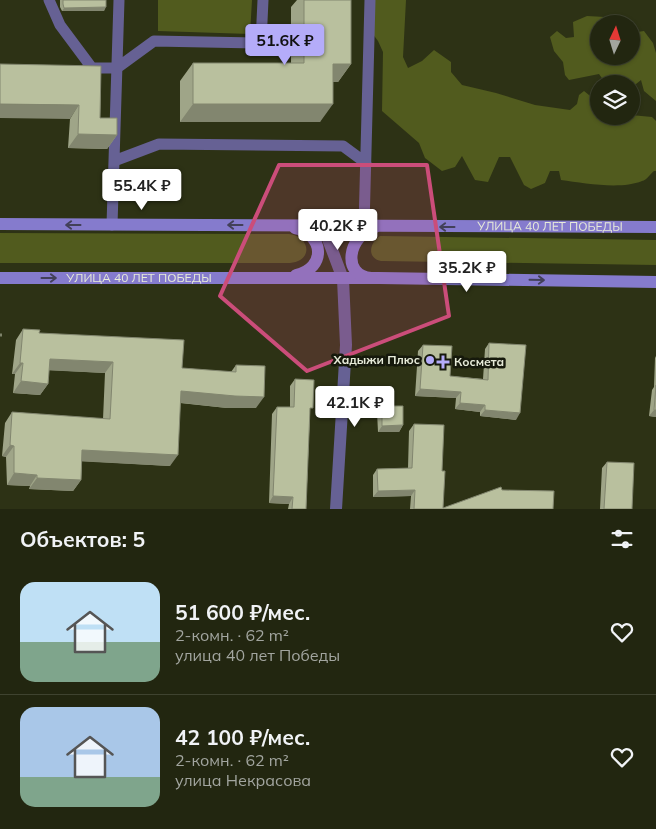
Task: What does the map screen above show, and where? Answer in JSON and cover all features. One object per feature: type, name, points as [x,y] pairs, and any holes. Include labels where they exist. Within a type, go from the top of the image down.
[{"type":"main road","name":"УЛИЦА 40 ЛЕТ ПОБЕДЫ","points":[[0,224],[656,227]]},
{"type":"main road","name":"УЛИЦА 40 ЛЕТ ПОБЕДЫ","points":[[278,278],[299,275],[315,266],[318,259],[318,248],[314,239],[308,233],[301,229],[284,225]]},
{"type":"main road","name":"УЛИЦА 40 ЛЕТ ПОБЕДЫ","points":[[379,278],[366,277],[360,274],[352,262],[351,252],[359,236],[366,230],[385,226]]},
{"type":"main road","name":"УЛИЦА 40 ЛЕТ ПОБЕДЫ","points":[[0,278],[379,278],[656,282]]},
{"type":"street","points":[[323,226],[343,279],[346,345],[336,509]]},
{"type":"lane","points":[[49,0],[60,25],[92,68]]},
{"type":"lane","points":[[112,225],[119,0]]},
{"type":"lane","points":[[73,68],[117,68],[154,41],[261,43],[263,0]]},
{"type":"lane","points":[[364,226],[370,0]]},
{"type":"lane","points":[[114,161],[159,144],[343,146],[366,163]]},
{"type":"highlighted area","points":[[279,165],[427,165],[449,316],[307,371],[220,296]]},
{"type":"green space","points":[[158,0],[252,0],[250,34],[158,31]]},
{"type":"green space","points":[[367,0],[406,0],[403,57],[408,68],[422,61],[434,50],[451,62],[451,72],[462,85],[535,105],[570,110],[577,104],[579,95],[584,91],[590,96],[590,125],[640,125],[640,116],[652,117],[656,121],[656,171],[644,180],[633,184],[613,185],[561,180],[559,171],[550,171],[545,183],[531,189],[524,185],[510,157],[499,157],[488,182],[475,180],[462,156],[455,167],[442,171],[425,158],[419,143],[382,111],[383,52],[378,41],[366,25]]},
{"type":"green space","points":[[590,16],[590,65],[640,65],[640,32],[644,31],[653,43],[656,53],[656,101],[644,91],[640,75],[599,74],[569,80],[565,75],[563,62],[554,51],[550,37],[557,31],[566,38],[574,37],[573,22]]},
{"type":"green space","points":[[0,233],[289,234],[302,240],[305,244],[306,254],[303,258],[290,263],[0,263]]},
{"type":"green space","points":[[380,236],[656,240],[656,265],[381,261],[373,257],[371,253],[374,242]]},
{"type":"building","points":[[63,0],[106,0],[106,7],[64,8]]},
{"type":"building","points":[[304,0],[351,0],[351,64],[333,64],[333,104],[193,104],[193,63],[304,63]]},
{"type":"building","points":[[0,64],[101,66],[100,118],[117,118],[117,135],[78,134],[79,105],[0,104]]},
{"type":"building","points":[[23,329],[40,330],[39,333],[184,340],[182,368],[236,372],[236,365],[265,366],[264,397],[181,391],[178,455],[82,450],[81,480],[37,478],[37,475],[14,473],[14,446],[10,445],[12,412],[110,419],[113,362],[50,359],[48,384],[21,381],[23,363],[20,363]]},
{"type":"building","points":[[489,343],[526,345],[520,413],[485,410],[485,405],[460,403],[461,392],[420,389],[423,345],[452,346],[450,376],[488,380]]},
{"type":"building","points":[[295,379],[314,380],[313,408],[310,408],[306,509],[292,509],[293,497],[273,496],[277,407],[294,407]]},
{"type":"building","points":[[656,385],[656,410],[654,410]]},
{"type":"building","points":[[382,406],[403,406],[403,425],[382,426]]},
{"type":"building","points":[[414,424],[444,425],[442,471],[445,471],[443,508],[501,487],[502,490],[554,491],[553,509],[414,509],[415,490],[378,491],[377,469],[412,468]]},
{"type":"building","points":[[607,462],[634,463],[632,509],[604,509]]},
{"type":"place","name":"Хадыжи Плюс","points":[[430,360]]},
{"type":"place","name":"Космета","points":[[443,362]]}]
